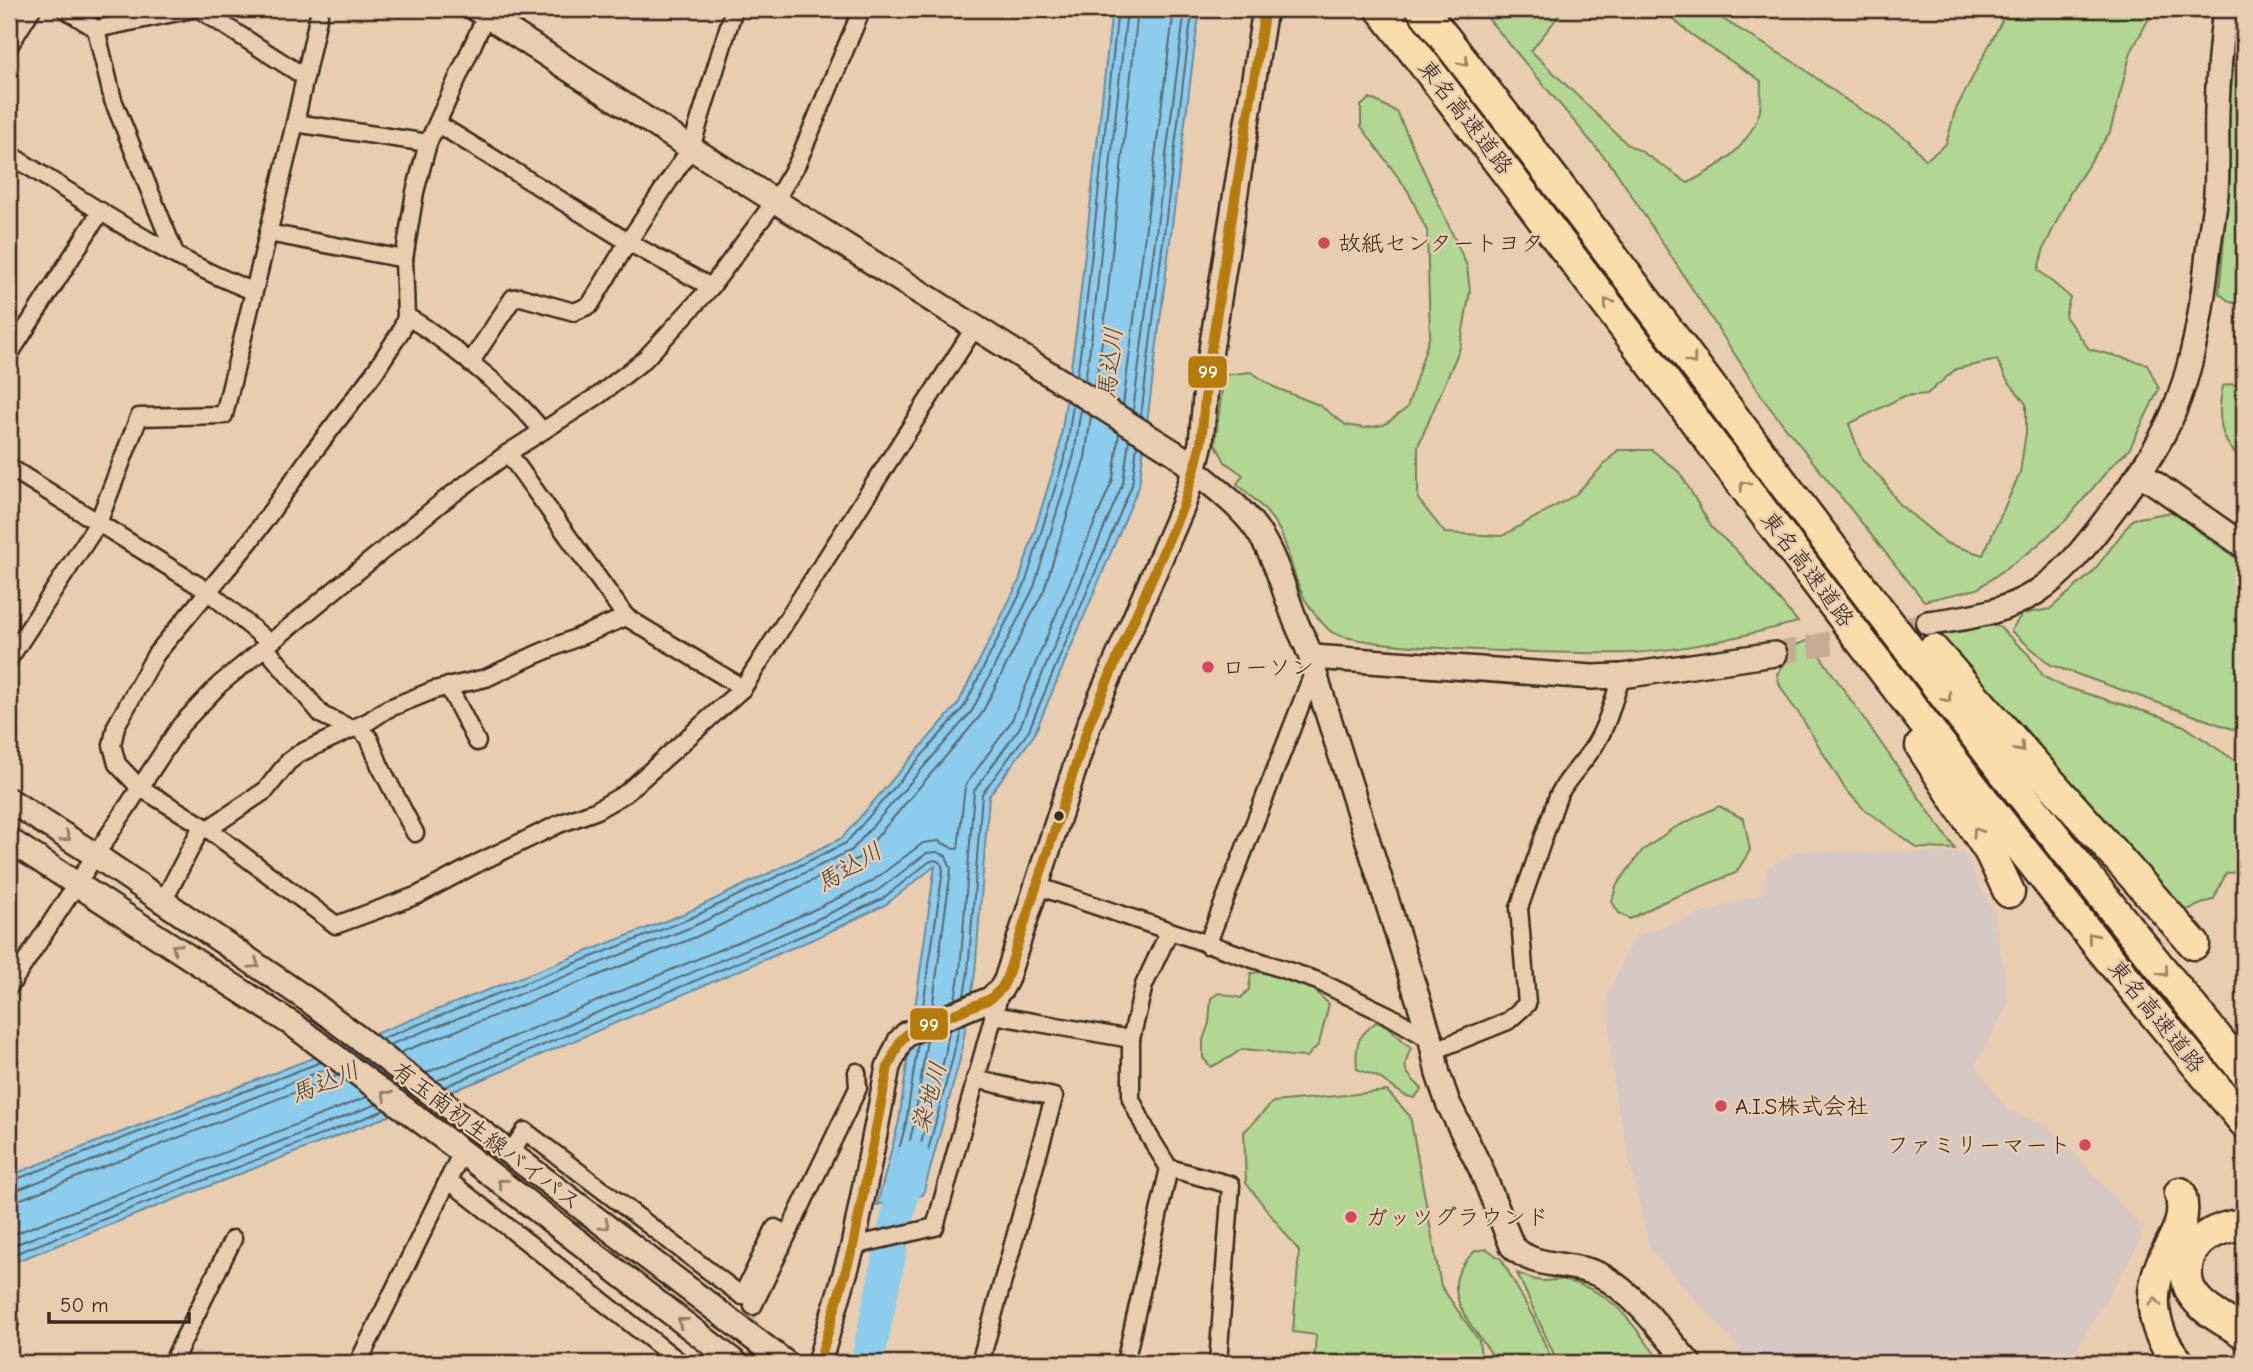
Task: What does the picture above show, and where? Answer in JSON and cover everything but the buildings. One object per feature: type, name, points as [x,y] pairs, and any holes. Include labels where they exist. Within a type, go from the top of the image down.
[{"type":"highway","name":"東名高速道路","points":[[1381,9],[1505,167],[1786,541],[2074,914],[2244,1122]]},
{"type":"highway","name":"東名高速道路","points":[[1422,9],[1531,147],[2041,819],[2244,1071]]},
{"type":"highway","points":[[1780,477],[2194,944]]},
{"type":"highway","points":[[1786,541],[1990,852],[2009,892]]},
{"type":"highway","points":[[2179,1363],[2162,1341],[2153,1304],[2162,1264],[2180,1229],[2183,1204],[2180,1193]]},
{"type":"highway","points":[[2244,1224],[2229,1226],[2207,1235],[2195,1246],[2188,1260],[2186,1274],[2190,1291],[2201,1304],[2244,1333]]},
{"type":"street","points":[[9,46],[32,9]]},
{"type":"street","points":[[65,9],[96,29],[113,100],[176,256]]},
{"type":"street","points":[[96,29],[193,9]]},
{"type":"street","points":[[199,9],[305,77]]},
{"type":"street","points":[[9,659],[99,523],[139,417],[224,415],[320,9]]},
{"type":"street","points":[[470,363],[513,298],[521,297],[574,312],[590,305],[628,242],[691,148],[734,9]]},
{"type":"street","points":[[9,987],[181,725],[220,684],[442,502],[508,453],[599,395],[644,360],[711,287],[775,201],[797,164],[862,9]]},
{"type":"street","points":[[853,1246],[935,1227],[975,1079],[990,999],[1006,980],[1089,724],[1183,506],[1186,463],[1201,443],[1209,362],[1265,9]]},
{"type":"street","points":[[1928,623],[2002,610],[2044,589],[2088,544],[2140,473],[2161,438],[2181,392],[2203,306],[2216,193],[2217,107],[2225,9]]},
{"type":"street","points":[[975,327],[743,688],[626,793],[595,811],[559,824],[418,895],[336,925],[205,828],[139,788],[117,764],[112,745],[116,726],[156,654],[271,513],[311,455],[367,383],[401,331],[406,317],[404,259],[415,192],[428,143],[484,11],[691,148],[975,327],[1186,463],[1228,499],[1258,530],[1273,556],[1314,664],[1448,1103],[1481,1169],[1512,1246],[1520,1255],[1531,1259],[1579,1268],[1600,1276],[1629,1296],[1689,1363]]},
{"type":"street","points":[[295,123],[428,143]]},
{"type":"street","points":[[438,124],[628,242],[711,287]]},
{"type":"street","points":[[9,153],[176,256],[253,292]]},
{"type":"street","points":[[9,355],[101,211]]},
{"type":"street","points":[[268,233],[404,259]]},
{"type":"street","points":[[406,317],[418,322],[470,363],[526,412],[542,431]]},
{"type":"street","points":[[508,453],[626,617],[743,688]]},
{"type":"street","points":[[9,467],[209,592],[267,644],[322,715],[354,728],[369,738],[380,766],[415,833]]},
{"type":"street","points":[[2140,473],[2244,546]]},
{"type":"street","points":[[163,902],[205,828],[266,790],[288,762],[300,753],[387,709],[448,686],[486,678],[626,617]]},
{"type":"street","points":[[1314,664],[1622,677],[1775,654]]},
{"type":"street","points":[[1207,945],[1314,664]]},
{"type":"street","points":[[1432,1045],[1508,1021],[1527,1004],[1518,919],[1521,896],[1558,796],[1566,781],[1597,742],[1622,677]]},
{"type":"street","points":[[448,686],[477,742]]},
{"type":"street","name":"有玉南初生線バイパス","points":[[9,800],[95,855],[317,1008],[786,1363]]},
{"type":"street","name":"有玉南初生線バイパス","points":[[9,840],[295,1027],[736,1363]]},
{"type":"street","points":[[1037,886],[1318,981],[1390,1016],[1432,1045]]},
{"type":"street","points":[[1169,932],[1144,985],[1131,1039],[1131,1099],[1169,1168],[1231,1185],[1218,1363]]},
{"type":"street","points":[[819,1363],[853,1246],[888,1067],[900,1041],[908,1033],[987,1009],[1131,1039]]},
{"type":"street","points":[[753,1306],[858,1088],[857,1072]]},
{"type":"street","points":[[975,1079],[1054,1097],[980,1363]]},
{"type":"street","points":[[510,1153],[525,1131],[742,1296],[775,1228],[787,1234]]},
{"type":"street","points":[[358,1363],[462,1152]]},
{"type":"street","points":[[1125,1363],[1169,1168]]},
{"type":"street","points":[[448,1180],[681,1363]]},
{"type":"street","points":[[172,1363],[233,1239]]},
{"type":"shaded area","name":"A.I.S株式会社","points":[[1796,851],[1963,853],[1994,913],[2009,1003],[1976,1064],[2007,1110],[2048,1125],[2143,1228],[2138,1245],[2082,1340],[2073,1363],[1752,1363],[1649,1248],[1614,1089],[1607,995],[1635,936],[1764,893],[1767,868]]},
{"type":"green space","points":[[1480,9],[1564,9],[1531,51],[1628,145],[1688,183],[1731,156],[1747,138],[1760,110],[1761,81],[1698,39],[1663,9],[1706,9],[1797,64],[1908,140],[1926,160],[1946,144],[1955,111],[2008,9],[2154,9],[2131,52],[2110,132],[2070,193],[2044,248],[2038,270],[2070,297],[2065,316],[2089,349],[2147,364],[2159,389],[2129,450],[2113,464],[2066,520],[2032,550],[1977,589],[1924,601],[1767,404],[1615,170]],"holes":[[[1997,360],[2006,378],[2026,404],[2026,432],[2020,473],[1983,555],[1946,543],[1899,504],[1883,480],[1862,460],[1849,424],[1904,396],[1927,394],[1956,369]]]},
{"type":"green space","points":[[2239,9],[2244,9],[2244,305],[2230,302],[2219,293],[2230,175],[2229,111]]},
{"type":"green space","points":[[1370,98],[1397,112],[1467,266],[1470,291],[1460,348],[1418,446],[1418,499],[1445,533],[1502,536],[1575,495],[1618,450],[1652,450],[1680,473],[1712,528],[1736,550],[1798,622],[1673,649],[1631,653],[1569,653],[1472,650],[1379,643],[1346,637],[1329,630],[1317,616],[1298,585],[1280,531],[1261,506],[1237,484],[1243,475],[1225,462],[1215,443],[1224,375],[1251,372],[1274,387],[1319,405],[1346,425],[1364,428],[1384,425],[1407,408],[1430,335],[1427,231],[1408,191],[1361,126],[1361,106]]},
{"type":"green space","points":[[2223,386],[2244,386],[2244,459],[2229,445],[2221,427]]},
{"type":"green space","points":[[2172,512],[2244,564],[2244,735],[2051,665],[2011,631],[2022,614],[2050,609],[2092,573],[2133,519]]},
{"type":"green space","points":[[1996,624],[2028,654],[2044,677],[2062,686],[2163,717],[2184,726],[2237,762],[2244,762],[2244,872],[2226,873],[2214,899],[2182,912],[1941,635]]},
{"type":"green space","points":[[1809,640],[1955,849],[1917,848],[1863,808],[1845,789],[1780,686],[1777,674],[1788,659],[1788,648]]},
{"type":"green space","points":[[1719,806],[1744,819],[1750,850],[1736,873],[1663,902],[1630,919],[1619,913],[1612,902],[1616,886],[1642,851],[1672,829]]},
{"type":"green space","points":[[1264,972],[1310,986],[1329,1004],[1319,1044],[1307,1057],[1242,1049],[1211,1067],[1203,1058],[1203,1040],[1209,1023],[1211,998],[1219,993],[1241,998],[1249,989],[1251,973]]},
{"type":"green space","points":[[1376,1022],[1387,1026],[1411,1048],[1406,1071],[1422,1089],[1414,1098],[1404,1095],[1378,1077],[1357,1069],[1356,1053],[1359,1042]]},
{"type":"green space","name":"ガッツグラウンド","points":[[1387,1091],[1410,1116],[1441,1286],[1479,1341],[1482,1363],[1314,1363],[1316,1335],[1293,1332],[1299,1251],[1246,1183],[1244,1132],[1273,1102]]},
{"type":"green space","points":[[1487,1249],[1502,1260],[1535,1321],[1553,1363],[1495,1363],[1464,1314],[1456,1291],[1457,1279],[1462,1266],[1475,1251]]},
{"type":"green space","points":[[1517,1273],[1540,1281],[1565,1280],[1598,1293],[1622,1312],[1662,1363],[1558,1363]]},
{"type":"water","name":"馬込川","points":[[1112,9],[1201,9],[1139,486],[1034,735],[989,796],[975,973],[960,1059],[923,1195],[877,1205],[899,1121],[935,866],[885,905],[818,937],[486,1078],[9,1264],[9,1176],[686,913],[842,838],[958,704],[1019,581],[1059,451],[1077,325]]},
{"type":"waterway","name":"染地川","points":[[867,1363],[901,1200],[913,1157]]},
{"type":"tunnel","points":[[1775,654],[1928,623]]},
{"type":"tunnel","points":[[727,1363],[753,1306]]},
{"type":"transit line","name":"99","points":[[819,1363],[853,1246],[888,1067],[900,1041],[908,1033],[990,999],[1006,980],[1089,724],[1183,506],[1201,443],[1207,375],[1265,9]]},
{"type":"place","name":"故紙センタートヨタ","points":[[1324,243]]},
{"type":"place","name":"ローソン","points":[[1208,667]]},
{"type":"place","name":"A.I.S株式会社","points":[[1721,1106]]},
{"type":"place","name":"ファミリーマート","points":[[2085,1145]]},
{"type":"place","name":"ガッツグラウンド","points":[[1351,1217]]}]
